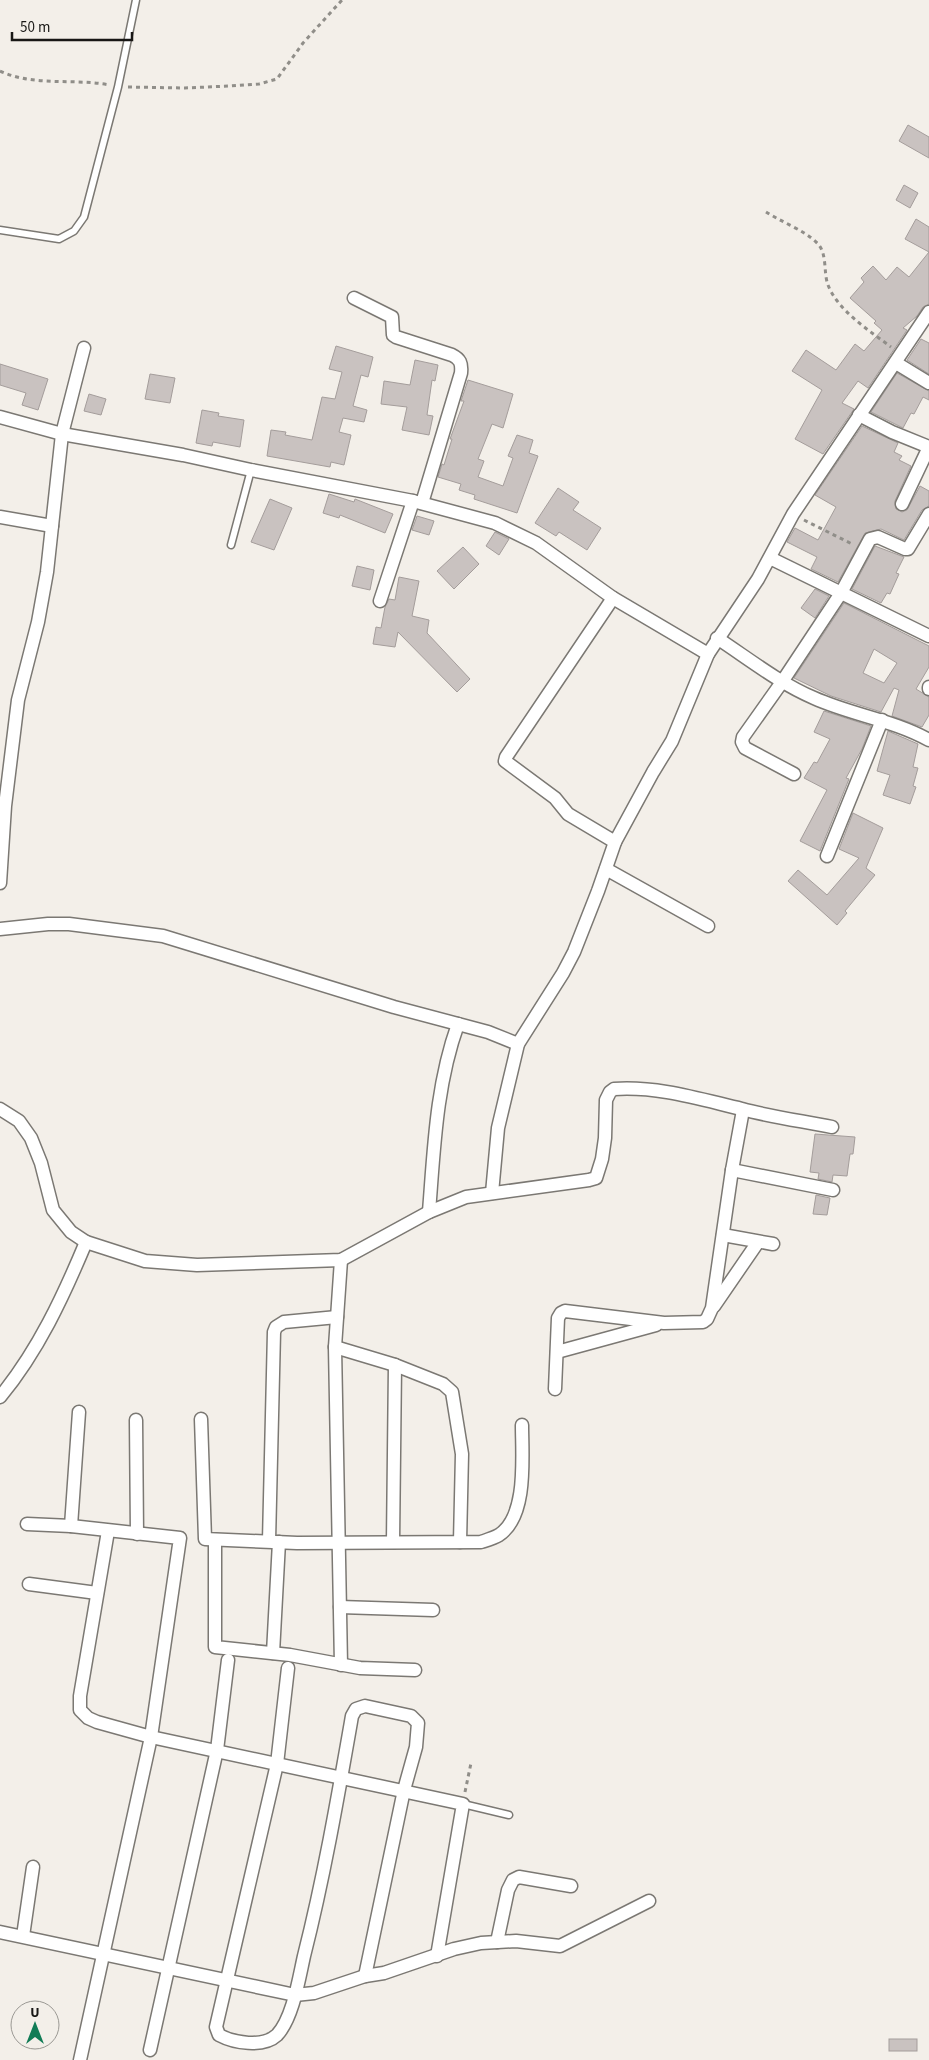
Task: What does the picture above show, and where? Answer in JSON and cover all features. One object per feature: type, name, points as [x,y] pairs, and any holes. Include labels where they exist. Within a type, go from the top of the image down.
[{"type":"street","points":[[354,298],[392,316],[393,335],[396,337],[458,358],[462,364],[461,373],[418,502],[380,601]]},
{"type":"street","points":[[492,1193],[498,1128],[518,1044],[563,973],[574,952],[615,842],[672,741],[708,654],[770,558],[792,514],[929,312]]},
{"type":"street","points":[[0,883],[5,806],[18,700],[38,622],[47,572],[62,434],[84,348]]},
{"type":"street","points":[[898,359],[929,383]]},
{"type":"street","points":[[859,414],[892,432],[929,447],[902,504]]},
{"type":"street","points":[[0,417],[62,434],[183,454],[251,470],[418,502],[478,518],[513,530],[536,543],[613,598],[708,654]]},
{"type":"street","points":[[794,774],[745,748],[742,742],[743,737],[782,682],[840,593],[870,538],[878,537],[908,549],[929,514]]},
{"type":"street","points":[[0,517],[52,526]]},
{"type":"street","points":[[770,558],[929,636]]},
{"type":"street","points":[[613,598],[506,756],[505,761],[555,798],[568,814],[615,842]]},
{"type":"street","points":[[717,638],[782,682],[816,699],[928,736]]},
{"type":"street","points":[[827,856],[882,720]]},
{"type":"street","points":[[606,869],[708,926]]},
{"type":"street","points":[[0,929],[68,924],[163,936],[317,984],[488,1032],[518,1044]]},
{"type":"street","points":[[429,1212],[439,1097],[451,1043],[458,1024]]},
{"type":"street","points":[[0,1109],[19,1121],[31,1138],[41,1163],[53,1210],[71,1232],[86,1242],[145,1261],[197,1265],[340,1260],[429,1212],[466,1197],[525,1190],[596,1178],[602,1160],[605,1138],[606,1100],[614,1089],[656,1089],[705,1099],[743,1110],[832,1127]]},
{"type":"street","points":[[712,1308],[732,1170],[743,1110]]},
{"type":"street","points":[[732,1170],[833,1190]]},
{"type":"street","points":[[723,1236],[773,1244]]},
{"type":"street","points":[[0,1397],[32,1352],[68,1284],[86,1242]]},
{"type":"street","points":[[555,1389],[558,1318],[561,1313],[564,1311],[664,1323],[706,1321],[712,1308],[758,1242]]},
{"type":"street","points":[[340,1260],[335,1347],[340,1543],[340,1666]]},
{"type":"street","points":[[274,1653],[274,1332],[276,1327],[284,1322],[337,1317]]},
{"type":"street","points":[[557,1352],[664,1323]]},
{"type":"street","points":[[335,1347],[395,1365],[443,1384],[452,1392],[462,1454],[460,1542]]},
{"type":"street","points":[[392,1542],[395,1365]]},
{"type":"street","points":[[71,1526],[79,1412]]},
{"type":"street","points":[[201,1419],[205,1538],[274,1542],[481,1542],[499,1535],[508,1526],[517,1510],[522,1474],[522,1425]]},
{"type":"street","points":[[136,1420],[137,1534]]},
{"type":"street","points":[[27,1524],[71,1526],[180,1538],[151,1737],[80,2060]]},
{"type":"street","points":[[108,1531],[80,1696],[80,1710],[88,1718],[97,1722],[151,1737],[463,1804],[436,1956]]},
{"type":"street","points":[[215,1540],[215,1647],[274,1653],[340,1666],[415,1670]]},
{"type":"street","points":[[29,1584],[97,1593]]},
{"type":"street","points":[[340,1607],[432,1610]]},
{"type":"street","points":[[150,2050],[217,1750],[228,1660]]},
{"type":"street","points":[[288,1668],[277,1764],[216,2027],[219,2035],[226,2039],[259,2042],[271,2039],[278,2034],[282,2026],[295,1995],[322,1881],[352,1716],[356,1709],[365,1706],[410,1716],[418,1724],[416,1747],[404,1790],[365,1976]]},
{"type":"street","points":[[24,1936],[32,1866]]},
{"type":"street","points":[[497,1942],[508,1890],[513,1880],[519,1877],[571,1886]]},
{"type":"street","points":[[0,1932],[295,1995],[314,1993],[365,1976],[384,1973],[480,1942],[516,1942],[560,1946],[649,1901]]},
{"type":"lane","points":[[0,230],[59,239],[74,231],[84,217],[118,87],[136,0]]},
{"type":"lane","points":[[231,545],[251,470]]},
{"type":"lane","points":[[463,1804],[509,1815]]},
{"type":"path","points":[[0,71],[34,82],[98,83],[118,87],[185,88],[259,84],[277,79],[303,43],[342,0]]},
{"type":"path","points":[[766,212],[817,242],[823,253],[829,287],[848,314],[898,359]]},
{"type":"path","points":[[792,514],[863,550]]},
{"type":"path","points":[[463,1804],[471,1763]]},
{"type":"building","points":[[908,125],[929,137],[929,158],[899,141]]},
{"type":"building","points":[[904,185],[918,193],[910,208],[896,200]]},
{"type":"building","points":[[916,219],[929,227],[929,252],[905,239]]},
{"type":"building","points":[[929,252],[929,304],[923,307],[917,316],[903,328],[907,330],[868,388],[858,381],[842,403],[854,409],[823,454],[795,439],[822,390],[792,371],[806,350],[836,370],[855,344],[864,351],[882,330],[874,323],[876,321],[850,298],[864,282],[861,278],[873,266],[886,280],[897,267],[909,277]]},
{"type":"building","points":[[921,339],[929,343],[929,374],[907,360]]},
{"type":"building","points":[[336,346],[373,357],[368,377],[361,375],[353,406],[367,410],[364,422],[343,418],[339,432],[351,435],[344,465],[331,462],[330,467],[267,456],[271,430],[286,432],[285,435],[312,440],[322,397],[335,399],[342,372],[329,369]]},
{"type":"building","points":[[415,360],[438,365],[435,381],[432,380],[427,415],[433,416],[429,435],[402,430],[407,407],[381,404],[384,381],[410,385]]},
{"type":"building","points":[[0,364],[48,379],[38,410],[22,405],[26,393],[0,385]]},
{"type":"building","points":[[897,373],[929,391],[929,400],[923,397],[914,414],[911,413],[903,428],[871,412]]},
{"type":"building","points":[[150,374],[175,378],[170,403],[145,399]]},
{"type":"building","points":[[468,380],[513,394],[503,428],[492,424],[478,459],[484,461],[478,477],[503,486],[513,458],[508,456],[517,435],[533,440],[529,453],[538,456],[517,513],[474,499],[475,495],[459,490],[461,484],[438,477],[442,464],[444,465],[452,439],[450,439],[464,401],[461,401]]},
{"type":"building","points":[[89,394],[106,399],[101,415],[84,411]]},
{"type":"building","points":[[202,410],[219,413],[218,416],[244,420],[240,447],[213,442],[212,446],[196,443]]},
{"type":"building","points":[[862,426],[898,443],[894,452],[902,456],[899,460],[911,466],[895,501],[896,509],[902,512],[907,510],[920,486],[929,491],[929,506],[922,510],[904,540],[881,529],[865,533],[838,582],[811,569],[817,557],[787,542],[795,528],[818,540],[836,507],[815,495]]},
{"type":"building","points":[[558,488],[579,502],[573,510],[601,528],[587,550],[559,532],[556,536],[535,523]]},
{"type":"building","points":[[329,494],[354,502],[355,499],[393,514],[385,533],[340,515],[339,518],[323,513]]},
{"type":"building","points":[[270,499],[292,508],[274,550],[251,542]]},
{"type":"building","points":[[417,516],[434,521],[429,535],[412,530]]},
{"type":"building","points":[[495,532],[509,539],[499,555],[486,546]]},
{"type":"building","points":[[875,546],[904,557],[896,573],[899,574],[890,594],[887,593],[881,603],[852,589]]},
{"type":"building","points":[[463,547],[479,564],[454,589],[437,571]]},
{"type":"building","points":[[357,566],[374,570],[370,590],[352,586]]},
{"type":"building","points":[[399,577],[419,581],[412,616],[429,620],[427,633],[470,679],[457,692],[398,632],[395,647],[373,644],[376,627],[381,628],[385,607],[389,599],[395,600]]},
{"type":"building","points":[[815,589],[829,596],[815,618],[801,608]]},
{"type":"building","points":[[844,603],[929,646],[929,667],[916,689],[929,697],[929,715],[922,727],[892,716],[899,690],[894,688],[881,712],[831,696],[794,678]],"holes":[[[874,649],[897,663],[884,683],[863,673]]]},
{"type":"building","points":[[824,711],[871,726],[862,749],[846,778],[849,779],[820,851],[800,841],[827,790],[804,778],[814,762],[817,763],[830,739],[814,732]]},
{"type":"building","points":[[888,731],[918,744],[913,767],[918,768],[913,786],[916,787],[910,804],[883,795],[890,775],[877,771]]},
{"type":"building","points":[[853,813],[883,828],[866,868],[875,875],[845,911],[847,913],[837,925],[788,881],[798,870],[827,895],[859,858],[839,849]]},
{"type":"building","points":[[815,1134],[855,1137],[847,1176],[833,1175],[832,1182],[818,1179],[819,1173],[810,1172]]},
{"type":"building","points":[[816,1195],[830,1198],[827,1215],[813,1214]]},
{"type":"building","points":[[889,2039],[917,2039],[917,2051],[889,2051]]}]
